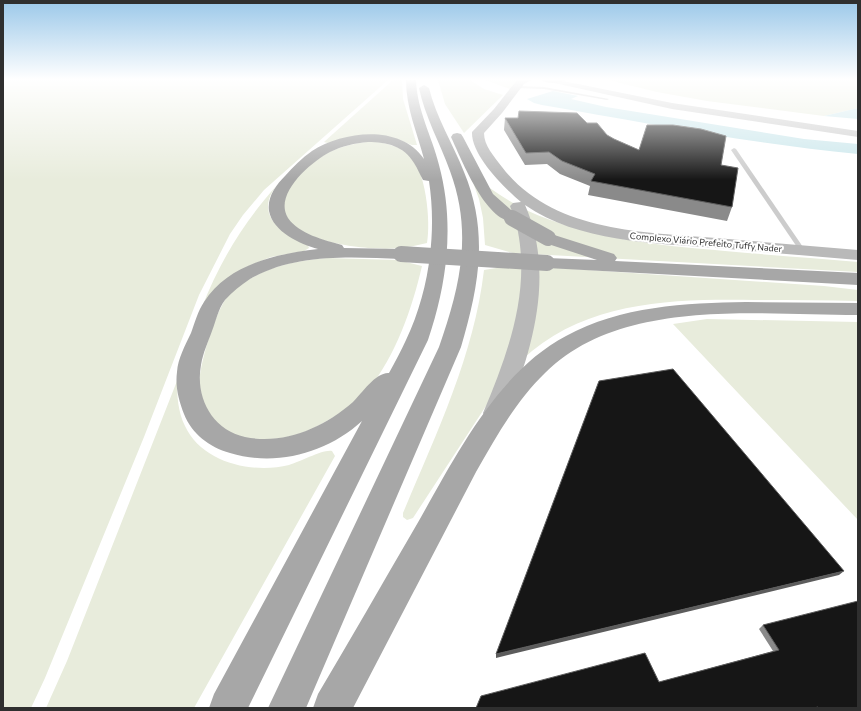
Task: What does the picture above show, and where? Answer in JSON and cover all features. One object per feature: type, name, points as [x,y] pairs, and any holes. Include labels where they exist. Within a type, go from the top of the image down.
[{"type":"main road","points":[[228,708],[417,340],[427,316],[433,293],[439,256],[439,212],[433,165],[416,113]]},
{"type":"main road","points":[[287,708],[450,347],[461,312],[468,282],[471,255],[469,214],[460,180],[432,113]]},
{"type":"main road","name":"Complexo Viário Prefeito Tuffy Nader","points":[[497,113],[479,132],[478,140],[483,150],[504,180],[525,198],[550,214],[602,230],[675,240],[858,255]]},
{"type":"main road","points":[[450,124],[487,196],[512,218],[548,238],[572,247],[612,259],[678,270]]},
{"type":"main road","points":[[357,252],[325,246],[300,236],[284,224],[276,211],[277,196],[285,182],[318,153],[339,144],[363,140],[379,139],[400,143],[412,151],[421,161],[437,195]]},
{"type":"main road","points":[[489,427],[506,387],[518,352],[529,293],[530,269],[525,227],[517,204],[504,180]]},
{"type":"main road","points":[[417,340],[378,392],[367,404],[340,425],[309,441],[274,449],[250,449],[225,442],[213,435],[204,427],[194,410],[189,393],[188,376],[193,352],[210,310],[218,296],[240,278],[268,264],[291,258],[357,252],[753,274],[858,278]]},
{"type":"main road","points":[[753,274],[858,284]]},
{"type":"main road","points":[[332,708],[466,464],[489,427],[522,383],[551,355],[568,343],[605,326],[629,318],[680,310],[792,308],[858,309]]},
{"type":"street","points":[[723,113],[856,134]]},
{"type":"street","points":[[743,113],[804,123],[856,134]]},
{"type":"lane","points":[[734,150],[802,250]]},
{"type":"green space","points":[[3,113],[351,113],[264,190],[243,215],[230,234],[199,295],[144,437],[45,678],[31,708],[3,708]]},
{"type":"green space","points":[[356,113],[407,113],[417,145],[412,145],[394,138],[331,144],[324,142]]},
{"type":"green space","points":[[451,113],[484,113],[464,133]]},
{"type":"green space","points":[[802,113],[836,113],[824,116]]},
{"type":"green space","points":[[374,141],[400,148],[408,153],[414,160],[419,170],[426,196],[428,222],[427,243],[403,248],[387,249],[353,246],[318,238],[303,232],[291,223],[284,212],[283,196],[302,172],[321,156],[332,151],[344,146]]},
{"type":"green space","points":[[470,174],[504,198],[526,210],[574,228],[624,239],[674,246],[858,262],[858,272],[513,253],[485,245],[483,218],[479,199]]},
{"type":"green space","points":[[277,185],[270,196],[268,205],[269,214],[280,229],[308,245],[309,248],[304,251],[271,257],[246,267],[202,307],[225,258],[234,243],[254,213]]},
{"type":"green space","points":[[327,258],[398,260],[422,266],[408,315],[387,362],[359,401],[352,407],[309,430],[293,436],[278,439],[253,439],[237,436],[222,429],[209,418],[201,399],[199,387],[202,364],[215,320],[221,307],[234,289],[256,275],[290,263]]},
{"type":"green space","points":[[515,265],[824,286],[858,290],[858,301],[697,300],[667,302],[610,312],[583,321],[557,334],[532,351],[511,372],[499,386],[413,518],[407,520],[403,517],[403,513],[463,364],[479,302],[484,270]]},
{"type":"green space","points":[[707,319],[858,322],[858,520],[673,324]]},
{"type":"green space","points":[[177,381],[178,404],[185,426],[193,439],[203,449],[216,457],[230,463],[260,468],[289,465],[328,451],[332,451],[335,456],[194,708],[46,708],[67,661]]},
{"type":"water","points":[[590,113],[644,113],[804,139],[858,144],[858,154],[779,145]]},
{"type":"water","points":[[836,113],[858,113],[858,119],[824,116]]},
{"type":"building","points":[[519,113],[577,113],[587,123],[597,123],[607,135],[639,150],[647,125],[673,125],[701,129],[726,136],[721,165],[738,168],[732,207],[591,181],[595,174],[562,161],[549,152],[526,153],[505,118],[518,118]]},
{"type":"building","points":[[673,369],[844,571],[496,654],[599,381]]},
{"type":"building","points":[[858,601],[858,708],[476,708],[481,696],[645,653],[659,682],[779,650],[763,625]]}]
